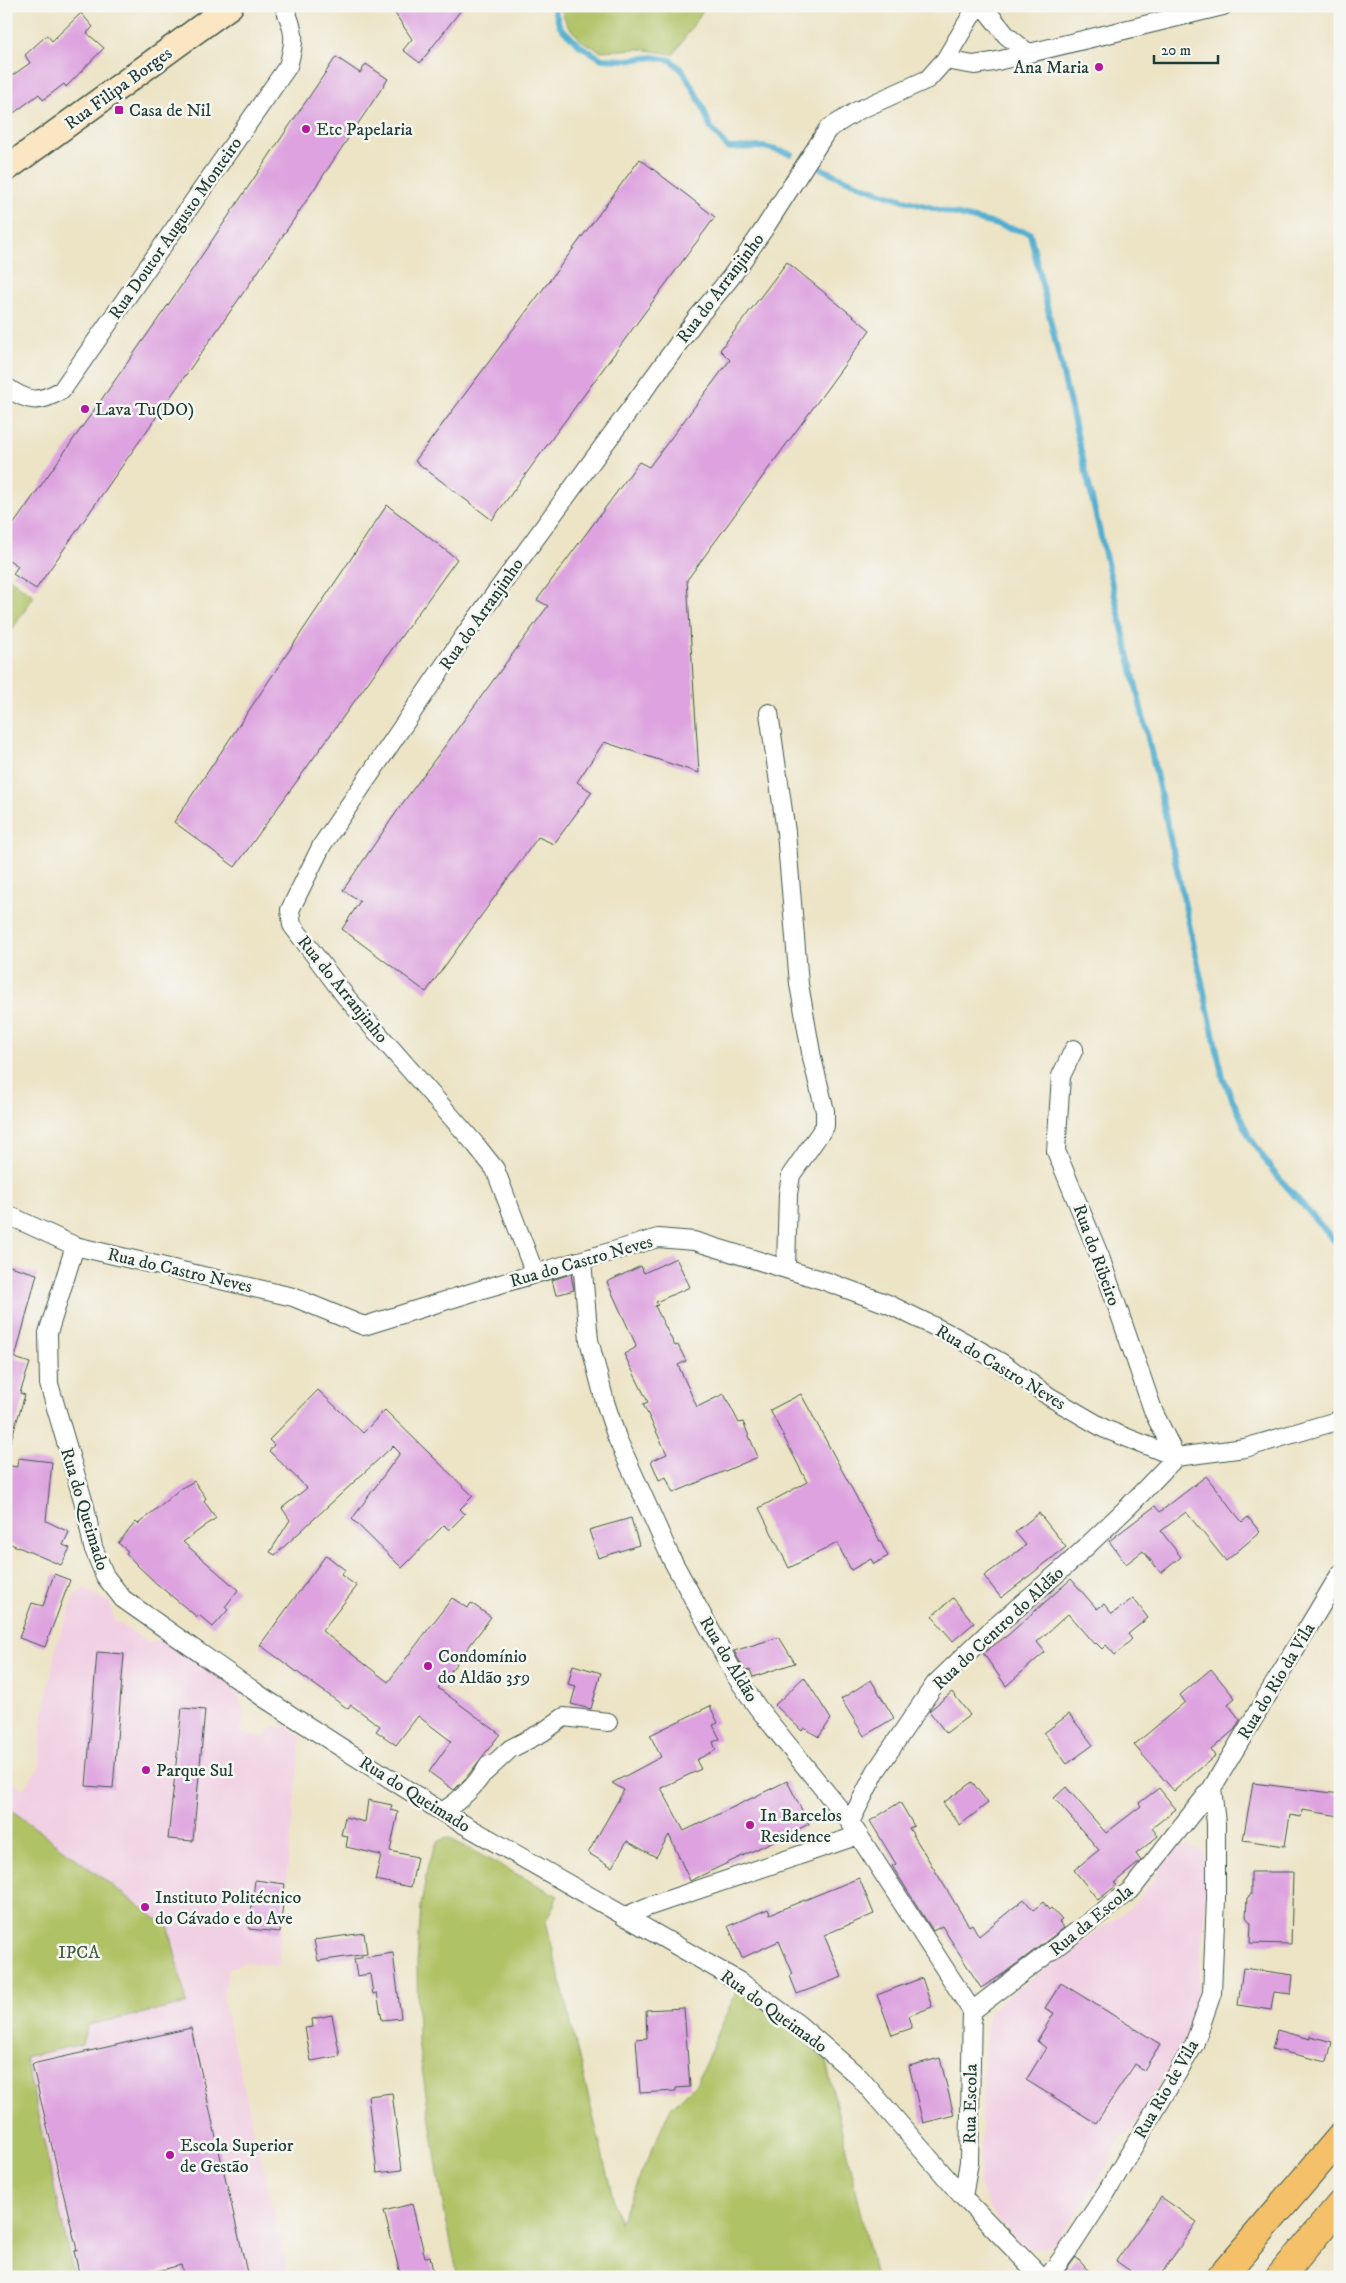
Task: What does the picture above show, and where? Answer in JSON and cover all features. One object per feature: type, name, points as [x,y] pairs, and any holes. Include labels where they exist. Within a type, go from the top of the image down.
[{"type":"main road","name":"Rua Filipa Borges","points":[[6,169],[230,6]]},
{"type":"main road","points":[[1221,2277],[1340,2138]]},
{"type":"main road","points":[[1280,2277],[1340,2206]]},
{"type":"street","name":"Rua Doutor Augusto Monteiro","points":[[6,386],[23,398],[46,400],[62,390],[288,66],[293,51],[294,31],[284,6]]},
{"type":"street","name":"Rua do Arranjinho","points":[[534,1274],[495,1169],[346,997],[292,925],[290,910],[322,845],[464,636],[685,334],[731,277],[793,185],[828,128],[857,111],[928,79],[945,60],[977,6]]},
{"type":"street","points":[[982,6],[1006,34],[1028,53]]},
{"type":"street","points":[[945,60],[974,65],[1223,6]]},
{"type":"street","points":[[769,713],[786,832],[799,984],[812,1058],[825,1111],[825,1126],[791,1175],[788,1194],[786,1268]]},
{"type":"street","name":"Rua do Ribeiro","points":[[1074,1049],[1060,1076],[1056,1152],[1100,1257],[1154,1412],[1176,1457]]},
{"type":"street","points":[[6,1214],[75,1246]]},
{"type":"street","name":"Rua do Castro Neves","points":[[75,1246],[293,1297],[364,1326],[658,1238],[694,1241],[786,1268],[888,1304],[952,1335],[1002,1363],[1050,1397],[1105,1429],[1176,1457]]},
{"type":"street","name":"Rua do Queimado","points":[[75,1246],[48,1334],[49,1384],[84,1507],[93,1547],[105,1576],[123,1599],[264,1698],[442,1812],[742,1983],[798,2024],[859,2077],[963,2197],[1041,2277]]},
{"type":"street","name":"Rua do Aldão","points":[[582,1261],[589,1340],[605,1402],[617,1438],[671,1558],[735,1675],[758,1708],[855,1828],[972,2012]]},
{"type":"street","points":[[1176,1457],[1245,1448],[1340,1420]]},
{"type":"street","name":"Rua do Centro do Aldão","points":[[855,1828],[876,1771],[935,1684],[989,1632],[1066,1565],[1129,1506],[1176,1457]]},
{"type":"street","name":"Rua do Rio da Vila","points":[[1212,1788],[1340,1574]]},
{"type":"street","points":[[442,1812],[460,1801],[483,1774],[510,1749],[543,1732],[564,1717],[608,1722]]},
{"type":"street","points":[[483,1774],[497,1749]]},
{"type":"street","name":"Rua da Escola","points":[[972,2012],[1131,1890],[1212,1788]]},
{"type":"street","name":"Rua Rio de Vila","points":[[1048,2277],[1072,2245],[1106,2193],[1194,2045],[1212,1993],[1216,1899],[1216,1842],[1212,1788]]},
{"type":"street","points":[[624,1917],[855,1828]]},
{"type":"street","name":"Rua Escola","points":[[963,2197],[969,2162],[972,2012]]},
{"type":"shaded area","name":"Instituto Politécnico do Cávado e do Ave","points":[[84,1588],[110,1603],[114,1620],[149,1643],[163,1639],[233,1682],[230,1688],[238,1694],[243,1707],[242,1734],[266,1738],[267,1732],[271,1728],[284,1725],[301,1736],[278,1966],[244,1962],[228,1970],[223,2000],[289,2277],[6,2277],[6,1776],[23,1789],[40,1766],[41,1728],[56,1646],[75,1595]]},
{"type":"shaded area","points":[[1183,1846],[1204,1851],[1205,1910],[1196,2014],[1180,2052],[1128,2134],[1121,2138],[1112,2153],[1112,2158],[1074,2217],[1056,2240],[1046,2247],[1036,2249],[1026,2247],[1018,2243],[988,2206],[979,2182],[985,2040],[989,2011],[1131,1907],[1153,1881],[1167,1855],[1175,1848]]},
{"type":"green space","points":[[560,6],[706,6],[674,54],[639,49],[600,51],[582,41],[567,25]]},
{"type":"green space","points":[[6,576],[34,596],[6,639]]},
{"type":"green space","name":"IPCA","points":[[6,1806],[169,1928],[187,2004],[88,2025],[82,2044],[25,2057],[74,2277],[6,2277]]},
{"type":"green space","points":[[447,1837],[558,1896],[546,1921],[619,2223],[670,2109],[697,2082],[737,1990],[781,2020],[826,2061],[875,2277],[458,2277],[443,2205],[418,2043],[417,1964],[421,1906],[428,1864],[437,1842]]},
{"type":"building","points":[[390,6],[464,6],[420,63],[403,50],[412,39]]},
{"type":"building","points":[[81,13],[93,27],[87,33],[104,48],[66,87],[64,84],[43,100],[39,94],[6,119],[6,80],[30,63],[25,55],[47,35],[52,41]]},
{"type":"building","points":[[336,57],[360,73],[366,64],[388,79],[276,246],[36,589],[13,574],[18,566],[6,558],[6,535],[175,295]]},
{"type":"building","points":[[640,159],[715,217],[492,520],[415,461]]},
{"type":"building","points":[[787,262],[870,330],[687,580],[699,773],[604,742],[577,782],[592,792],[554,844],[538,837],[426,992],[342,929],[360,901],[343,890],[402,804],[548,606],[537,600],[639,462],[649,467],[730,360],[720,350]]},
{"type":"building","points":[[387,505],[457,559],[235,867],[174,822]]},
{"type":"building","points":[[676,1258],[690,1287],[656,1302],[658,1305],[655,1306],[675,1346],[678,1345],[686,1361],[678,1365],[697,1407],[724,1394],[739,1423],[743,1422],[758,1457],[673,1493],[666,1477],[659,1480],[651,1461],[667,1454],[643,1404],[648,1402],[624,1354],[635,1348],[636,1345],[607,1282],[641,1266],[644,1273]]},
{"type":"building","points":[[6,1265],[37,1274],[15,1358],[30,1363],[20,1393],[25,1395],[10,1443],[6,1443]]},
{"type":"building","points":[[571,1274],[574,1290],[556,1295],[552,1280]]},
{"type":"building","points":[[318,1390],[363,1433],[385,1410],[473,1496],[460,1509],[465,1514],[449,1530],[444,1525],[402,1568],[352,1519],[400,1453],[393,1446],[275,1555],[270,1552],[290,1520],[282,1508],[307,1488],[269,1451],[274,1445],[269,1440]]},
{"type":"building","points":[[801,1394],[888,1556],[874,1564],[871,1559],[851,1570],[837,1543],[789,1568],[759,1508],[807,1482],[770,1410]]},
{"type":"building","points":[[18,1458],[52,1462],[46,1521],[69,1532],[63,1545],[70,1548],[61,1565],[6,1542],[6,1465],[17,1467]]},
{"type":"building","points":[[1206,1476],[1242,1522],[1248,1517],[1260,1532],[1226,1561],[1186,1512],[1161,1531],[1181,1557],[1161,1573],[1143,1551],[1126,1564],[1109,1541],[1155,1506],[1160,1512]]},
{"type":"building","points":[[194,1481],[206,1498],[204,1501],[216,1518],[183,1542],[238,1590],[225,1607],[228,1610],[213,1627],[199,1615],[197,1617],[157,1584],[126,1553],[128,1551],[118,1543],[136,1522],[138,1524],[180,1489]]},
{"type":"building","points":[[1039,1513],[1066,1547],[1001,1598],[984,1576],[1026,1545],[1015,1532]]},
{"type":"building","points":[[631,1518],[639,1545],[598,1558],[589,1530]]},
{"type":"building","points":[[326,1555],[345,1570],[341,1575],[357,1586],[322,1631],[388,1682],[452,1598],[468,1608],[471,1603],[491,1617],[438,1688],[500,1734],[466,1778],[454,1790],[429,1772],[451,1741],[418,1716],[396,1745],[376,1731],[380,1726],[351,1705],[348,1709],[260,1645]]},
{"type":"building","points":[[54,1574],[70,1580],[45,1647],[19,1638],[32,1603],[43,1606]]},
{"type":"building","points":[[1071,1579],[1097,1609],[1104,1604],[1112,1614],[1133,1598],[1148,1618],[1128,1634],[1132,1639],[1115,1655],[1106,1645],[1102,1649],[1096,1643],[1094,1644],[1068,1614],[1037,1642],[1045,1652],[1006,1686],[983,1653],[1008,1635]]},
{"type":"building","points":[[953,1598],[974,1623],[953,1641],[932,1616]]},
{"type":"building","points":[[779,1637],[795,1663],[753,1677],[750,1670],[745,1671],[734,1651]]},
{"type":"building","points":[[97,1652],[124,1654],[113,1788],[86,1786]]},
{"type":"building","points":[[573,1665],[601,1673],[591,1709],[571,1704],[576,1686],[568,1684]]},
{"type":"building","points":[[1211,1669],[1235,1698],[1228,1704],[1240,1720],[1235,1729],[1211,1750],[1215,1756],[1174,1791],[1134,1745],[1185,1702],[1180,1695]]},
{"type":"building","points":[[804,1677],[831,1719],[819,1737],[804,1728],[802,1731],[775,1705]]},
{"type":"building","points":[[871,1680],[894,1718],[864,1736],[841,1699]]},
{"type":"building","points":[[952,1692],[970,1715],[946,1733],[929,1711]]},
{"type":"building","points":[[710,1706],[718,1723],[713,1725],[720,1739],[713,1742],[716,1750],[696,1760],[701,1769],[661,1788],[684,1831],[787,1781],[809,1824],[690,1881],[669,1835],[656,1857],[627,1841],[612,1867],[588,1853],[624,1790],[612,1783],[661,1757],[650,1735]]},
{"type":"building","points":[[182,1708],[205,1710],[193,1841],[168,1839]]},
{"type":"building","points":[[1069,1714],[1093,1745],[1067,1764],[1044,1733]]},
{"type":"building","points":[[972,1782],[988,1803],[960,1825],[943,1803]]},
{"type":"building","points":[[1253,1783],[1340,1794],[1340,1816],[1302,1810],[1301,1817],[1290,1815],[1285,1846],[1243,1840]]},
{"type":"building","points":[[1066,1787],[1106,1833],[1141,1806],[1139,1803],[1159,1788],[1176,1809],[1152,1828],[1158,1836],[1136,1854],[1141,1861],[1114,1883],[1117,1885],[1098,1900],[1074,1870],[1099,1850],[1054,1798]]},
{"type":"building","points":[[368,1800],[392,1805],[390,1810],[398,1812],[390,1851],[417,1857],[411,1887],[375,1880],[381,1855],[346,1847],[348,1836],[341,1835],[345,1817],[365,1822]]},
{"type":"building","points":[[900,1802],[914,1826],[909,1828],[969,1926],[972,1924],[979,1936],[1024,1899],[1033,1910],[1043,1902],[1049,1910],[1051,1908],[1062,1920],[1059,1922],[1064,1928],[1003,1974],[981,1988],[942,1926],[933,1931],[892,1866],[896,1864],[870,1821]]},
{"type":"building","points":[[1251,1872],[1293,1872],[1291,1944],[1250,1943],[1251,1923],[1246,1917],[1247,1898],[1251,1895]]},
{"type":"building","points":[[859,1878],[874,1914],[824,1935],[842,1977],[797,1994],[790,1976],[793,1974],[779,1941],[742,1958],[728,1926],[768,1909],[770,1914]]},
{"type":"building","points":[[255,1880],[285,1884],[280,1932],[249,1929]]},
{"type":"building","points":[[364,1933],[367,1954],[318,1961],[314,1940]]},
{"type":"building","points":[[393,1953],[401,2018],[382,2020],[377,1993],[373,1994],[370,1974],[357,1976],[354,1959]]},
{"type":"building","points":[[1243,1968],[1293,1975],[1291,1994],[1274,1992],[1271,2010],[1238,2005]]},
{"type":"building","points":[[922,1978],[932,2007],[908,2016],[912,2028],[892,2035],[877,1995]]},
{"type":"building","points":[[1061,1983],[1160,2044],[1144,2070],[1135,2064],[1096,2123],[1026,2080],[1046,2048],[1037,2041],[1054,2013],[1045,2008]]},
{"type":"building","points":[[684,2008],[690,2087],[676,2088],[676,2091],[640,2093],[636,2039],[647,2038],[646,2010]]},
{"type":"building","points":[[332,2015],[340,2056],[311,2061],[305,2028],[313,2027],[312,2019]]},
{"type":"building","name":"Escola Superior de Gestão","points":[[191,2028],[248,2277],[184,2277],[181,2265],[135,2277],[80,2277],[74,2251],[77,2250],[32,2064]]},
{"type":"building","points":[[1277,2030],[1310,2039],[1310,2036],[1332,2042],[1327,2062],[1272,2049]]},
{"type":"building","points":[[940,2058],[954,2115],[923,2123],[909,2066]]},
{"type":"building","points":[[392,2093],[402,2170],[377,2173],[368,2096]]},
{"type":"building","points":[[1161,2197],[1197,2222],[1159,2277],[1139,2277],[1116,2261]]},
{"type":"building","points":[[412,2204],[425,2257],[430,2256],[434,2277],[401,2277],[384,2211]]},
{"type":"building","points":[[1076,2257],[1094,2277],[1061,2277]]},
{"type":"waterway","points":[[553,6],[560,27],[579,45],[602,59],[627,60],[654,57],[671,60],[683,71],[702,105],[710,127],[728,148],[764,147],[791,154]]},
{"type":"waterway","points":[[822,169],[872,190],[1030,233],[1151,751],[1223,1078],[1249,1136],[1272,1170],[1340,1247]]},
{"type":"place","name":"Ana Maria","points":[[1099,67]]},
{"type":"place","name":"Casa de Nil","points":[[119,110]]},
{"type":"place","name":"Etc Papelaria","points":[[306,129]]},
{"type":"place","name":"Lava Tu(DO)","points":[[85,409]]},
{"type":"place","name":"Condomínio do Aldão 359","points":[[428,1666]]},
{"type":"place","name":"Parque Sul","points":[[146,1770]]},
{"type":"place","name":"In Barcelos Residence","points":[[750,1825]]},
{"type":"place","name":"Instituto Politécnico do Cávado e do Ave","points":[[145,1907]]},
{"type":"place","name":"Escola Superior de Gestão","points":[[170,2155]]}]
